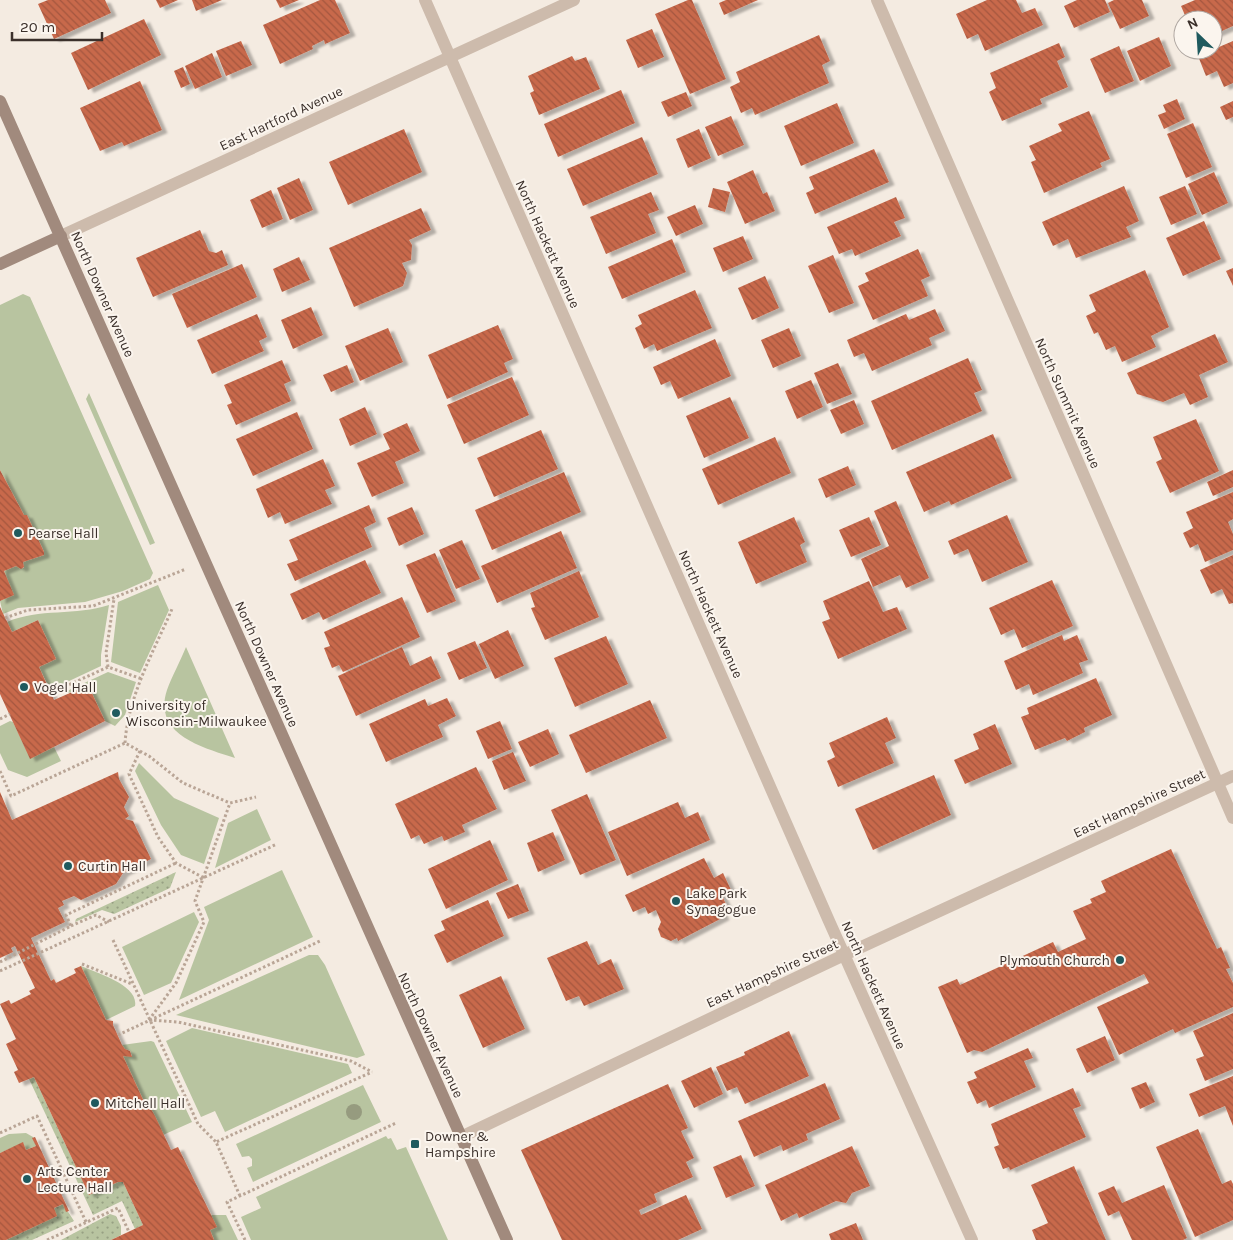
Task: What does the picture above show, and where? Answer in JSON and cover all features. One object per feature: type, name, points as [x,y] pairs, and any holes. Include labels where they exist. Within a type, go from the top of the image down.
[{"type":"street","name":"North Hackett Avenue","points":[[425,0],[844,955],[972,1240]]},
{"type":"street","name":"East Hartford Avenue","points":[[0,264],[574,0]]},
{"type":"street","name":"North Summit Avenue","points":[[877,0],[1233,818]]},
{"type":"street","name":"North Downer Avenue","points":[[0,101],[507,1240]]},
{"type":"street","name":"East Hampshire Street","points":[[461,1137],[844,955],[1233,776]]},
{"type":"path","points":[[5,618],[19,612],[81,608],[114,599],[205,561]]},
{"type":"path","points":[[108,668],[106,653],[114,599]]},
{"type":"path","points":[[125,743],[126,725],[142,678],[172,609]]},
{"type":"path","points":[[51,693],[108,668],[142,678]]},
{"type":"path","points":[[0,719],[10,714]]},
{"type":"path","points":[[125,743],[140,751],[183,783],[230,803],[256,797]]},
{"type":"path","points":[[0,772],[11,796],[125,743]]},
{"type":"path","points":[[140,751],[129,774],[158,837],[176,863],[204,878]]},
{"type":"path","points":[[149,1020],[176,983],[204,922],[195,901],[230,803]]},
{"type":"path","points":[[0,971],[277,844]]},
{"type":"path","points":[[71,926],[66,914],[176,863]]},
{"type":"path","points":[[0,962],[96,915],[110,922]]},
{"type":"path","points":[[113,940],[198,1124],[216,1142],[240,1196]]},
{"type":"path","points":[[118,1035],[320,941]]},
{"type":"path","points":[[82,964],[132,984]]},
{"type":"path","points":[[149,1020],[178,1022],[351,1061],[372,1072],[216,1142]]},
{"type":"path","points":[[0,1133],[37,1116],[86,1222]]},
{"type":"path","points":[[245,1240],[227,1202],[396,1123]]},
{"type":"path","points":[[47,1240],[118,1208],[129,1232]]},
{"type":"green space","points":[[23,294],[30,297],[153,573],[150,579],[123,591],[85,602],[18,608],[3,614],[0,601],[13,595],[4,571],[16,566],[24,568],[23,562],[44,555],[27,515],[24,515],[0,470],[0,305]]},
{"type":"green space","points":[[89,393],[155,543],[150,545],[86,399]]},
{"type":"green space","points":[[158,585],[169,610],[140,673],[111,662],[118,602]]},
{"type":"green space","points":[[109,605],[101,666],[50,690],[39,667],[56,659],[38,620],[12,632],[7,622],[32,615],[84,610]]},
{"type":"green space","points":[[186,647],[235,758],[196,744],[184,737],[174,729],[167,718],[164,705],[167,690]]},
{"type":"green space","points":[[108,672],[136,682],[125,715],[115,726],[105,721],[88,685],[66,694],[65,692]]},
{"type":"green space","points":[[10,721],[13,722],[30,758],[54,747],[61,761],[27,777],[8,770],[0,753],[0,726]]},
{"type":"green space","points":[[139,763],[174,798],[219,818],[204,864],[181,855],[161,825],[135,771]]},
{"type":"green space","points":[[257,809],[271,840],[215,868],[228,823]]},
{"type":"green space","points":[[282,870],[313,937],[179,1000],[209,920],[204,907]]},
{"type":"green space","points":[[176,872],[170,888],[114,914],[102,910],[75,922],[76,919]]},
{"type":"green space","points":[[194,912],[199,922],[171,983],[144,995],[122,947]]},
{"type":"green space","points":[[309,955],[318,955],[325,965],[365,1055],[357,1058],[176,1015]]},
{"type":"green space","points":[[81,966],[124,986],[134,999],[135,1006],[106,1020]]},
{"type":"green space","points":[[192,1028],[348,1064],[352,1073],[225,1132],[215,1111],[201,1117],[166,1041]]},
{"type":"green space","points":[[154,1042],[192,1122],[163,1135],[148,1103],[145,1104],[123,1056],[132,1056],[130,1051],[122,1045]]},
{"type":"green space","points":[[34,1077],[89,1195],[118,1182],[123,1182],[143,1225],[135,1229],[122,1201],[93,1215],[29,1079]]},
{"type":"green space","points":[[363,1085],[381,1122],[253,1182],[247,1168],[252,1166],[252,1159],[249,1156],[242,1157],[236,1144]]},
{"type":"green space","points":[[26,1133],[33,1137],[36,1146],[26,1150],[23,1143],[0,1153],[0,1138],[9,1134]]},
{"type":"green space","points":[[386,1136],[388,1139],[391,1138],[397,1150],[406,1147],[448,1240],[251,1240],[241,1217],[261,1208],[256,1197]]},
{"type":"green space","points":[[63,1204],[74,1221],[32,1240],[6,1240],[56,1216],[54,1208]]},
{"type":"green space","points":[[110,1214],[116,1216],[121,1226],[121,1235],[111,1240],[61,1240]]},
{"type":"green space","points":[[211,1215],[226,1215],[238,1240],[214,1240],[210,1230],[216,1227]]},
{"type":"building","points":[[48,0],[105,0],[111,13],[54,39],[38,4]]},
{"type":"building","points":[[156,0],[178,0],[160,8]]},
{"type":"building","points":[[192,0],[222,0],[196,11]]},
{"type":"building","points":[[276,0],[299,0],[280,8]]},
{"type":"building","points":[[320,0],[335,0],[350,33],[325,44],[324,40],[312,46],[313,49],[280,64],[263,25]]},
{"type":"building","points":[[692,0],[726,79],[690,94],[655,14]]},
{"type":"building","points":[[726,0],[758,0],[724,15],[719,3]]},
{"type":"building","points":[[987,0],[1016,0],[1022,13],[1035,8],[1043,25],[985,51],[978,34],[967,39],[956,14]]},
{"type":"building","points":[[1077,0],[1105,0],[1110,12],[1074,28],[1064,6]]},
{"type":"building","points":[[1114,0],[1142,0],[1149,16],[1120,29],[1108,3]]},
{"type":"building","points":[[1195,0],[1233,0],[1233,26],[1223,30],[1223,10],[1183,10],[1181,6]]},
{"type":"building","points":[[144,19],[161,55],[88,90],[71,53]]},
{"type":"building","points":[[652,29],[664,57],[638,68],[626,40]]},
{"type":"building","points":[[819,35],[830,61],[822,65],[829,83],[755,115],[752,108],[741,113],[730,87],[740,82],[736,72]]},
{"type":"building","points":[[1159,37],[1171,66],[1140,81],[1127,51]]},
{"type":"building","points":[[241,41],[252,65],[226,76],[216,51]]},
{"type":"building","points":[[1233,41],[1233,83],[1224,87],[1217,71],[1206,76],[1200,60],[1223,60],[1223,45]]},
{"type":"building","points":[[1059,43],[1065,57],[1057,61],[1068,87],[1040,99],[1042,104],[1002,121],[989,92],[996,88],[990,73]]},
{"type":"building","points":[[1119,46],[1134,81],[1105,93],[1090,59]]},
{"type":"building","points":[[212,53],[222,77],[195,89],[185,66]]},
{"type":"building","points":[[572,56],[575,61],[586,57],[600,89],[539,115],[530,93],[534,91],[528,76]]},
{"type":"building","points":[[183,67],[190,84],[181,88],[174,71]]},
{"type":"building","points":[[140,81],[162,130],[124,146],[122,142],[100,151],[80,108]]},
{"type":"building","points":[[621,90],[635,123],[558,157],[544,124]]},
{"type":"building","points":[[686,92],[692,106],[668,117],[661,102]]},
{"type":"building","points":[[1177,99],[1185,119],[1164,129],[1158,115],[1166,112],[1163,105]]},
{"type":"building","points":[[1233,101],[1233,117],[1226,120],[1220,107]]},
{"type":"building","points":[[837,103],[854,143],[801,166],[784,126]]},
{"type":"building","points":[[1089,111],[1110,159],[1100,163],[1102,167],[1044,193],[1031,162],[1036,160],[1029,146],[1062,131],[1058,124]]},
{"type":"building","points":[[731,116],[744,145],[718,156],[705,127]]},
{"type":"building","points":[[1193,123],[1212,167],[1186,178],[1167,134]]},
{"type":"building","points":[[404,129],[422,172],[348,205],[329,162]]},
{"type":"building","points":[[699,129],[711,158],[688,168],[676,139]]},
{"type":"building","points":[[642,137],[658,174],[583,206],[567,169]]},
{"type":"building","points":[[874,149],[889,182],[815,214],[806,193],[814,189],[809,177]]},
{"type":"building","points":[[753,170],[763,194],[767,192],[775,211],[745,224],[727,182]]},
{"type":"building","points":[[1214,172],[1228,203],[1202,215],[1188,184]]},
{"type":"building","points":[[299,178],[313,210],[290,220],[277,188]]},
{"type":"building","points":[[1124,186],[1139,221],[1126,227],[1131,237],[1076,258],[1068,239],[1053,246],[1042,222]]},
{"type":"building","points":[[1185,186],[1197,214],[1171,225],[1159,197]]},
{"type":"building","points":[[713,188],[730,192],[725,212],[708,207]]},
{"type":"building","points":[[271,190],[283,219],[262,228],[250,200]]},
{"type":"building","points":[[651,192],[659,210],[648,214],[656,233],[606,254],[590,217]]},
{"type":"building","points":[[896,197],[905,218],[894,222],[901,236],[855,256],[852,249],[839,254],[827,227]]},
{"type":"building","points":[[695,205],[703,224],[676,236],[667,217]]},
{"type":"building","points":[[421,208],[431,230],[409,240],[412,245],[411,260],[402,263],[407,273],[403,286],[354,307],[329,248]]},
{"type":"building","points":[[1204,221],[1221,259],[1183,276],[1166,238]]},
{"type":"building","points":[[200,230],[209,251],[216,253],[222,250],[228,265],[153,297],[136,258]]},
{"type":"building","points":[[743,236],[753,259],[723,272],[713,248]]},
{"type":"building","points":[[672,239],[686,272],[622,299],[608,267]]},
{"type":"building","points":[[918,249],[930,276],[921,280],[928,296],[873,320],[858,286],[869,281],[865,273]]},
{"type":"building","points":[[833,255],[854,303],[829,313],[808,266]]},
{"type":"building","points":[[299,257],[310,280],[282,292],[273,269]]},
{"type":"building","points":[[242,264],[257,297],[187,328],[172,294]]},
{"type":"building","points":[[1233,268],[1233,286],[1226,271]]},
{"type":"building","points":[[1145,270],[1169,327],[1151,336],[1156,347],[1122,362],[1115,346],[1106,350],[1098,332],[1094,334],[1086,316],[1096,311],[1089,295]]},
{"type":"building","points":[[765,276],[779,308],[752,320],[738,288]]},
{"type":"building","points":[[695,290],[712,328],[657,351],[654,344],[644,349],[635,328],[642,324],[638,315]]},
{"type":"building","points":[[311,307],[323,335],[293,349],[281,320]]},
{"type":"building","points":[[935,309],[945,331],[929,338],[932,345],[872,371],[864,353],[854,357],[847,340],[906,314],[909,320]]},
{"type":"building","points":[[257,314],[267,337],[259,341],[264,351],[212,374],[197,340]]},
{"type":"building","points":[[498,325],[513,359],[504,363],[508,372],[447,399],[428,355]]},
{"type":"building","points":[[388,328],[403,362],[360,381],[345,346]]},
{"type":"building","points":[[789,328],[801,356],[773,368],[761,340]]},
{"type":"building","points":[[1215,334],[1228,362],[1199,375],[1208,397],[1190,405],[1184,393],[1163,402],[1137,394],[1127,373]]},
{"type":"building","points":[[715,339],[731,376],[678,399],[670,381],[661,385],[653,367]]},
{"type":"building","points":[[968,358],[982,390],[974,393],[982,411],[892,450],[871,401]]},
{"type":"building","points":[[282,360],[291,381],[284,384],[291,401],[236,425],[227,405],[232,403],[224,385]]},
{"type":"building","points":[[838,363],[852,394],[827,404],[814,373]]},
{"type":"building","points":[[347,365],[354,382],[331,392],[323,375]]},
{"type":"building","points":[[512,377],[529,415],[464,444],[447,405]]},
{"type":"building","points":[[811,380],[823,407],[797,419],[785,391]]},
{"type":"building","points":[[730,397],[749,438],[704,458],[686,416]]},
{"type":"building","points":[[854,400],[864,424],[841,434],[830,410]]},
{"type":"building","points":[[365,407],[377,434],[350,446],[339,419]]},
{"type":"building","points":[[297,412],[313,449],[253,476],[236,439]]},
{"type":"building","points":[[1196,419],[1219,471],[1170,493],[1156,462],[1162,459],[1153,437]]},
{"type":"building","points":[[407,423],[420,451],[395,462],[404,483],[372,497],[357,463],[390,449],[383,434]]},
{"type":"building","points":[[541,430],[558,469],[494,497],[477,458]]},
{"type":"building","points":[[993,434],[1012,478],[951,505],[949,501],[924,512],[906,472]]},
{"type":"building","points":[[775,437],[791,473],[718,505],[702,469]]},
{"type":"building","points":[[323,459],[335,486],[325,490],[332,504],[285,524],[280,512],[268,518],[256,489]]},
{"type":"building","points":[[848,466],[856,485],[826,498],[818,479]]},
{"type":"building","name":"Pearse Hall","points":[[0,470],[24,515],[27,515],[44,555],[23,562],[24,567],[21,569],[16,566],[4,571],[14,595],[0,601]]},
{"type":"building","points":[[1233,470],[1233,487],[1213,496],[1207,482]]},
{"type":"building","points":[[564,472],[581,512],[492,550],[475,510]]},
{"type":"building","points":[[1233,492],[1233,519],[1228,522],[1233,534],[1233,550],[1205,562],[1198,544],[1190,548],[1183,533],[1193,528],[1186,512]]},
{"type":"building","points":[[896,501],[929,578],[906,588],[900,575],[873,587],[861,559],[889,546],[874,511]]},
{"type":"building","points":[[369,505],[376,522],[364,528],[372,547],[295,581],[287,564],[298,560],[289,540]]},
{"type":"building","points":[[412,507],[424,534],[399,546],[387,518]]},
{"type":"building","points":[[1007,515],[1028,562],[982,582],[968,549],[954,555],[948,541]]},
{"type":"building","points":[[794,517],[805,542],[800,545],[807,562],[756,584],[738,542]]},
{"type":"building","points":[[869,517],[881,545],[851,557],[839,530]]},
{"type":"building","points":[[561,531],[577,568],[497,603],[481,566]]},
{"type":"building","points":[[462,540],[480,579],[456,589],[439,550]]},
{"type":"building","points":[[435,553],[456,601],[427,613],[406,565]]},
{"type":"building","points":[[1233,555],[1233,603],[1229,604],[1222,589],[1211,594],[1200,570]]},
{"type":"building","points":[[365,560],[381,593],[323,620],[319,612],[302,620],[290,594]]},
{"type":"building","points":[[579,571],[599,617],[545,640],[531,608],[535,607],[530,593]]},
{"type":"building","points":[[1052,580],[1073,626],[1022,648],[1014,629],[1001,635],[989,608]]},
{"type":"building","points":[[869,581],[883,612],[897,607],[907,629],[838,659],[822,622],[830,619],[823,601]]},
{"type":"building","points":[[402,597],[420,637],[343,672],[339,665],[332,668],[324,648],[330,646],[324,632]]},
{"type":"building","name":"Vogel Hall","points":[[0,607],[12,632],[38,620],[56,659],[39,667],[54,700],[88,685],[105,721],[30,759],[0,694]]},
{"type":"building","points":[[508,630],[524,666],[495,679],[479,644]]},
{"type":"building","points":[[1062,635],[1064,641],[1077,635],[1088,660],[1079,663],[1083,673],[1033,695],[1029,684],[1016,690],[1004,661]]},
{"type":"building","points":[[606,636],[628,684],[575,707],[554,658]]},
{"type":"building","points":[[475,641],[487,668],[459,680],[447,653]]},
{"type":"building","points":[[402,647],[410,666],[431,656],[441,678],[356,716],[338,676]]},
{"type":"building","points":[[1096,678],[1112,715],[1084,728],[1085,732],[1067,741],[1065,738],[1035,750],[1021,717],[1029,714],[1027,708]]},
{"type":"building","points":[[447,698],[456,716],[438,725],[443,737],[386,762],[369,724],[425,699],[428,706]]},
{"type":"building","points":[[650,700],[667,738],[586,773],[569,735]]},
{"type":"building","points":[[887,717],[896,738],[885,743],[894,763],[838,787],[827,761],[835,757],[829,743]]},
{"type":"building","points":[[500,721],[512,749],[488,759],[476,731]]},
{"type":"building","points":[[995,724],[1012,764],[965,784],[954,760],[979,749],[973,734]]},
{"type":"building","points":[[548,729],[559,754],[530,767],[518,742]]},
{"type":"building","points":[[513,752],[526,781],[504,790],[492,761]]},
{"type":"building","points":[[476,767],[497,809],[462,825],[465,832],[444,841],[442,836],[424,844],[419,835],[411,839],[395,804]]},
{"type":"building","name":"Mitchell Hall","points":[[118,772],[119,779],[129,797],[124,807],[129,816],[125,819],[133,821],[151,859],[123,873],[116,884],[81,900],[74,896],[62,901],[64,905],[58,908],[65,922],[31,938],[51,981],[54,979],[56,983],[76,973],[74,969],[81,966],[106,1020],[113,1021],[122,1045],[130,1051],[132,1057],[123,1056],[145,1104],[147,1102],[171,1150],[178,1147],[217,1227],[210,1230],[214,1240],[111,1240],[143,1225],[123,1182],[118,1182],[89,1195],[34,1077],[19,1083],[14,1072],[18,1070],[6,1044],[16,1039],[0,1004],[9,1000],[11,1004],[31,994],[29,991],[35,988],[15,946],[11,948],[13,952],[0,958],[0,792],[12,820]]},
{"type":"building","points":[[934,775],[951,815],[873,850],[855,809]]},
{"type":"building","points":[[587,794],[616,860],[580,875],[551,810]]},
{"type":"building","points":[[678,802],[685,818],[698,812],[710,840],[627,876],[608,832]]},
{"type":"building","points":[[553,832],[565,860],[538,872],[527,843]]},
{"type":"building","points":[[490,840],[508,880],[446,909],[428,869]]},
{"type":"building","name":"Plymouth Church","points":[[1171,849],[1217,949],[1221,947],[1230,968],[1226,969],[1233,983],[1233,1007],[1175,1033],[1173,1029],[1119,1055],[1097,1007],[1149,983],[1144,974],[982,1052],[974,1050],[967,1053],[938,987],[957,979],[960,985],[1053,942],[1058,952],[1086,939],[1073,911],[1092,903],[1090,899],[1106,892],[1101,881]]},
{"type":"building","name":"Lake Park Synagogue","points":[[704,858],[714,878],[723,873],[731,890],[721,894],[728,908],[721,911],[724,917],[678,941],[677,938],[671,941],[661,937],[658,929],[661,922],[656,910],[648,914],[645,907],[633,912],[625,895]]},
{"type":"building","points":[[518,884],[529,911],[508,919],[496,893]]},
{"type":"building","points":[[488,900],[504,936],[447,963],[434,935],[445,930],[441,921]]},
{"type":"building","points":[[587,941],[598,965],[611,959],[624,989],[584,1006],[579,996],[566,1001],[547,958]]},
{"type":"building","points":[[501,976],[525,1029],[483,1048],[459,995]]},
{"type":"building","points":[[1233,1013],[1233,1069],[1205,1081],[1196,1059],[1204,1056],[1193,1031]]},
{"type":"building","points":[[789,1031],[809,1076],[745,1104],[737,1087],[727,1091],[716,1067],[745,1055],[744,1052]]},
{"type":"building","points":[[1105,1036],[1115,1060],[1087,1073],[1076,1049]]},
{"type":"building","points":[[1028,1048],[1033,1058],[1024,1061],[1036,1087],[989,1108],[986,1100],[977,1104],[967,1082],[977,1078],[974,1072]]},
{"type":"building","points":[[711,1067],[723,1094],[694,1108],[681,1081]]},
{"type":"building","points":[[1233,1076],[1233,1126],[1225,1106],[1199,1117],[1189,1094]]},
{"type":"building","points":[[1146,1082],[1155,1102],[1140,1109],[1131,1088]]},
{"type":"building","points":[[825,1083],[840,1119],[806,1134],[808,1140],[783,1151],[781,1145],[754,1157],[738,1121]]},
{"type":"building","points":[[668,1084],[688,1128],[681,1131],[694,1158],[686,1162],[693,1177],[654,1194],[657,1202],[639,1210],[641,1215],[686,1195],[702,1229],[678,1240],[562,1240],[521,1150]]},
{"type":"building","points":[[1073,1088],[1081,1106],[1073,1109],[1086,1137],[1010,1170],[1009,1167],[1003,1169],[994,1147],[999,1145],[991,1124]]},
{"type":"building","points":[[1198,1129],[1222,1184],[1231,1180],[1233,1184],[1233,1220],[1195,1237],[1156,1147]]},
{"type":"building","name":"Arts Center Lecture Hall","points":[[35,1137],[69,1211],[66,1212],[63,1204],[54,1208],[57,1216],[6,1240],[0,1240],[0,1153],[23,1142],[26,1150],[36,1146],[32,1138]]},
{"type":"building","points":[[852,1146],[870,1186],[852,1193],[846,1203],[836,1201],[799,1218],[797,1213],[781,1221],[765,1185]]},
{"type":"building","points":[[741,1155],[755,1186],[726,1198],[713,1167]]},
{"type":"building","points":[[1074,1166],[1106,1240],[1036,1240],[1032,1230],[1048,1223],[1031,1185]]},
{"type":"building","points":[[1164,1185],[1187,1238],[1183,1240],[1132,1240],[1119,1211],[1108,1216],[1098,1193],[1114,1186],[1122,1203]]},
{"type":"building","points":[[856,1223],[863,1240],[831,1240],[829,1234]]},
{"type":"place","name":"Pearse Hall","points":[[18,533]]},
{"type":"place","name":"Vogel Hall","points":[[24,687]]},
{"type":"place","name":"University of Wisconsin-Milwaukee","points":[[116,713]]},
{"type":"place","name":"Curtin Hall","points":[[68,866]]},
{"type":"place","name":"Lake Park Synagogue","points":[[676,901]]},
{"type":"place","name":"Plymouth Church","points":[[1120,960]]},
{"type":"place","name":"Mitchell Hall","points":[[95,1103]]},
{"type":"place","name":"Downer & Hampshire","points":[[415,1144]]},
{"type":"place","name":"Arts Center Lecture Hall","points":[[27,1179]]}]
